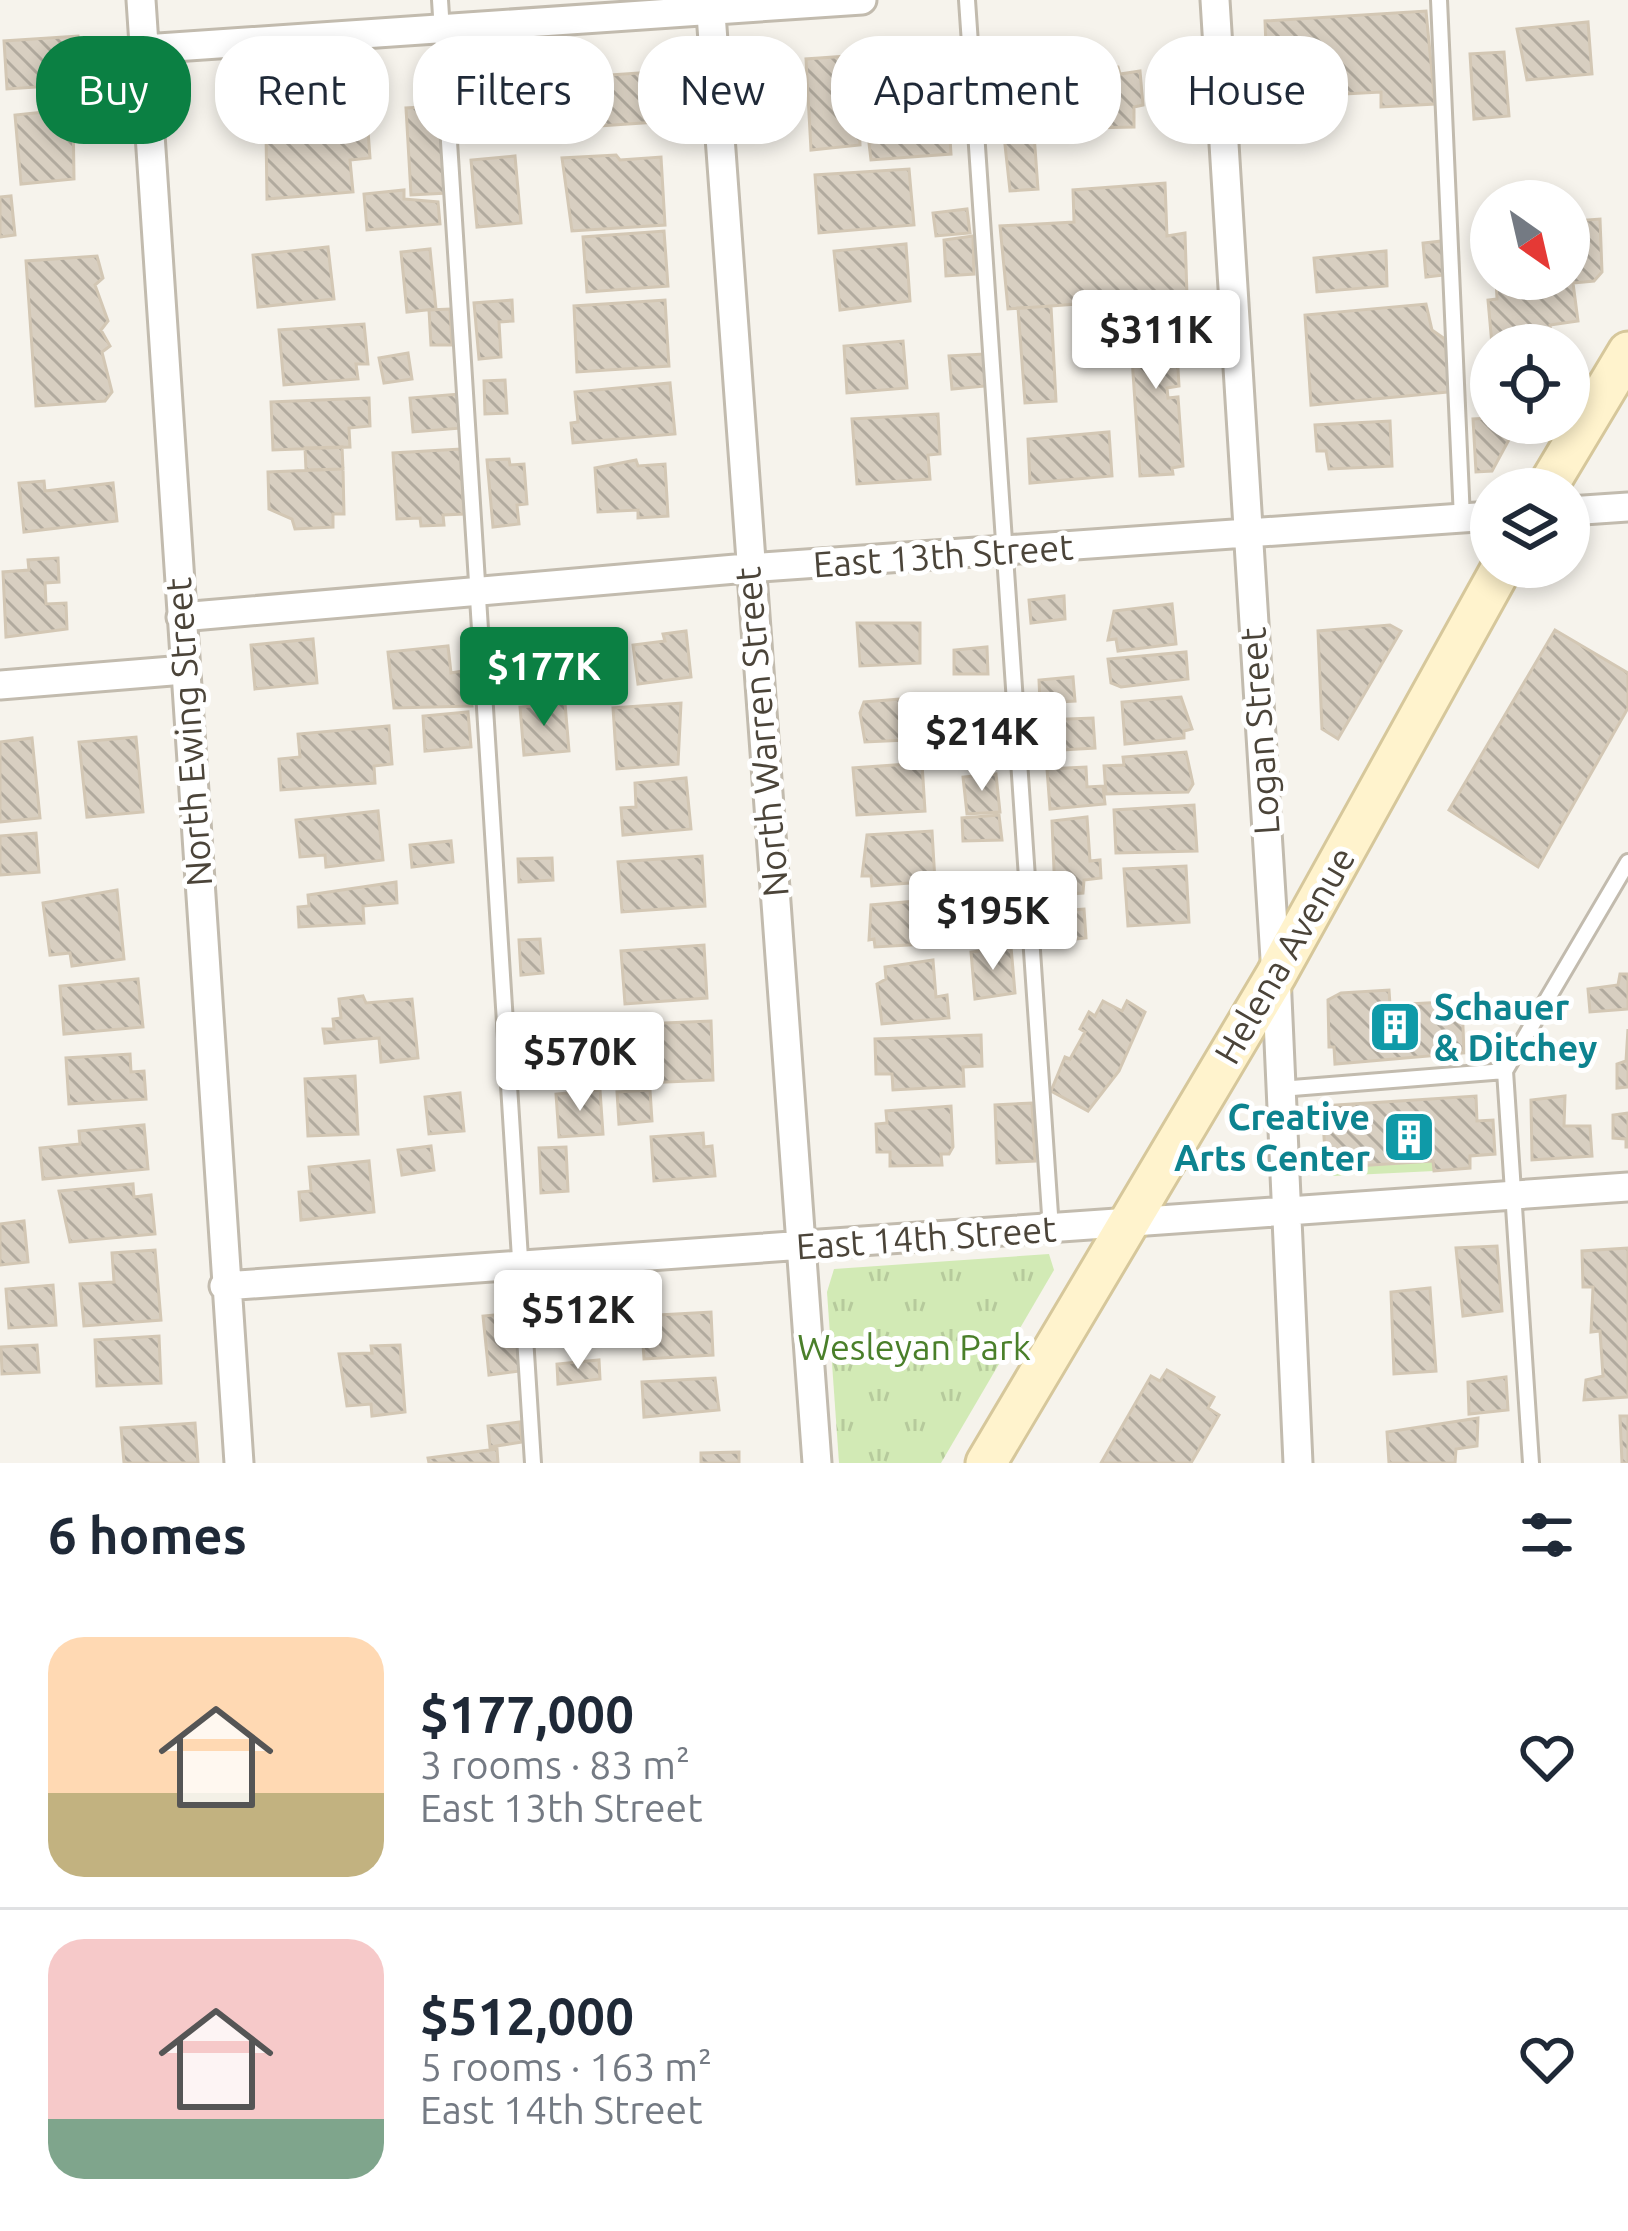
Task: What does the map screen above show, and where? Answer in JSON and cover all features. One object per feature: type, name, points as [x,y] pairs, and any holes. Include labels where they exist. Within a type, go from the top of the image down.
[{"type":"main road","points":[[1559,468],[1628,352]]},
{"type":"main road","name":"Helena Avenue","points":[[986,1463],[1276,975],[1490,588]]},
{"type":"street","name":"North Ewing Street","points":[[140,0],[143,36]]},
{"type":"street","points":[[191,46],[710,5],[862,0]]},
{"type":"street","name":"Logan Street","points":[[1215,0],[1276,975],[1298,1463]]},
{"type":"street","name":"North Warren Street","points":[[710,5],[747,568],[817,1463]]},
{"type":"street","name":"North Ewing Street","points":[[150,144],[239,1463]]},
{"type":"street","points":[[1590,510],[1628,507]]},
{"type":"street","name":"East 13th Street","points":[[181,617],[747,568],[1470,518]]},
{"type":"street","points":[[0,685],[184,670]]},
{"type":"street","name":"East 14th Street","points":[[224,1286],[1628,1187]]},
{"type":"lane","points":[[440,0],[532,1463]]},
{"type":"lane","points":[[967,0],[1051,1229]]},
{"type":"lane","points":[[1439,0],[1462,519]]},
{"type":"lane","points":[[1531,1463],[1505,1071],[1628,862]]},
{"type":"lane","points":[[1280,1088],[1505,1071]]},
{"type":"green space","points":[[1433,1161],[1434,1171],[1333,1176],[1332,1168]]},
{"type":"green space","name":"Wesleyan Park","points":[[1049,1254],[1054,1270],[941,1463],[839,1463],[827,1292],[834,1269]]},
{"type":"building","points":[[1426,11],[1435,104],[1381,107],[1381,92],[1348,94],[1348,36],[1266,36],[1265,21]]},
{"type":"building","points":[[1588,22],[1592,74],[1527,80],[1517,29]]},
{"type":"building","points":[[36,39],[36,87],[7,89],[4,41]]},
{"type":"building","points":[[1504,52],[1509,116],[1474,119],[1470,54]]},
{"type":"building","points":[[831,57],[831,144],[860,145],[811,150],[807,59]]},
{"type":"building","points":[[1140,71],[1143,105],[1134,107],[1134,127],[1121,127],[1121,74]]},
{"type":"building","points":[[638,73],[638,123],[614,125],[614,75]]},
{"type":"building","points":[[406,108],[413,108],[413,144],[444,144],[447,193],[411,195]]},
{"type":"building","points":[[36,113],[36,144],[74,144],[74,179],[21,184],[15,115]]},
{"type":"building","points":[[266,144],[369,144],[370,158],[350,160],[353,192],[267,199]]},
{"type":"building","points":[[869,144],[950,144],[951,154],[871,160]]},
{"type":"building","points":[[1005,144],[1035,144],[1038,189],[1010,191]]},
{"type":"building","points":[[616,155],[620,160],[661,157],[665,225],[572,231],[562,158]]},
{"type":"building","points":[[515,156],[521,223],[477,227],[471,160]]},
{"type":"building","points":[[909,169],[914,225],[819,233],[815,175]]},
{"type":"building","points":[[1165,183],[1167,236],[1185,233],[1187,296],[1008,309],[1000,226],[1074,222],[1073,190]]},
{"type":"building","points":[[404,190],[404,199],[438,202],[440,224],[367,230],[364,194]]},
{"type":"building","points":[[11,196],[15,235],[0,237],[0,197]]},
{"type":"building","points":[[967,209],[970,233],[936,236],[933,213]]},
{"type":"building","points":[[1600,219],[1602,272],[1590,281],[1590,220]]},
{"type":"building","points":[[664,231],[668,286],[587,292],[583,237]]},
{"type":"building","points":[[973,236],[974,274],[946,276],[944,240]]},
{"type":"building","points":[[1442,241],[1444,275],[1426,277],[1423,243]]},
{"type":"building","points":[[906,244],[910,301],[840,310],[834,251]]},
{"type":"building","points":[[328,247],[334,299],[258,307],[253,255]]},
{"type":"building","points":[[430,249],[436,309],[407,312],[401,252]]},
{"type":"building","points":[[1386,251],[1387,286],[1317,292],[1314,258]]},
{"type":"building","points":[[97,256],[103,278],[95,285],[108,321],[101,330],[110,346],[102,352],[112,392],[105,401],[36,406],[26,261]]},
{"type":"building","points":[[512,300],[513,321],[499,322],[501,357],[479,359],[474,303]]},
{"type":"building","points":[[665,300],[669,366],[577,372],[574,306]]},
{"type":"building","points":[[1488,300],[1575,300],[1578,321],[1490,324]]},
{"type":"building","points":[[1426,304],[1432,330],[1445,339],[1449,392],[1311,405],[1305,315]]},
{"type":"building","points":[[1051,306],[1056,401],[1025,403],[1018,308]]},
{"type":"building","points":[[450,309],[452,345],[431,345],[429,310]]},
{"type":"building","points":[[1163,311],[1164,318],[1175,316],[1179,386],[1167,388],[1168,398],[1178,397],[1183,466],[1172,468],[1173,474],[1140,476],[1129,314]]},
{"type":"building","points":[[364,324],[368,364],[356,364],[358,379],[284,385],[279,330]]},
{"type":"building","points":[[903,341],[907,388],[847,393],[844,346]]},
{"type":"building","points":[[408,353],[412,379],[384,383],[379,358]]},
{"type":"building","points":[[984,354],[986,386],[952,389],[949,356]]},
{"type":"building","points":[[505,380],[507,413],[485,414],[484,381]]},
{"type":"building","points":[[670,383],[675,434],[573,443],[571,423],[578,422],[575,392]]},
{"type":"building","points":[[459,394],[462,428],[413,432],[410,398]]},
{"type":"building","points":[[369,398],[370,426],[349,428],[350,447],[273,450],[271,402]]},
{"type":"building","points":[[938,414],[940,454],[928,455],[930,479],[857,484],[852,419]]},
{"type":"building","points":[[1390,421],[1392,466],[1329,469],[1326,451],[1317,451],[1315,425]]},
{"type":"building","points":[[1109,432],[1112,476],[1030,483],[1028,439]]},
{"type":"building","points":[[1474,444],[1507,444],[1494,468],[1476,468]]},
{"type":"building","points":[[342,447],[343,469],[306,470],[305,448]]},
{"type":"building","points":[[460,449],[464,514],[443,515],[444,525],[421,526],[420,518],[397,519],[393,453]]},
{"type":"building","points":[[509,459],[510,465],[524,464],[527,504],[517,505],[519,524],[493,527],[487,460]]},
{"type":"building","points":[[636,460],[638,466],[665,464],[668,516],[638,518],[638,510],[598,512],[595,468]]},
{"type":"building","points":[[343,469],[344,514],[333,514],[333,527],[295,529],[292,519],[269,509],[268,472]]},
{"type":"building","points":[[44,481],[45,491],[113,483],[117,521],[24,532],[19,483]]},
{"type":"building","points":[[58,558],[59,582],[45,583],[46,604],[66,603],[67,629],[6,637],[3,572],[29,570],[28,560]]},
{"type":"building","points":[[1064,596],[1065,619],[1031,623],[1029,600]]},
{"type":"building","points":[[1172,604],[1176,644],[1118,651],[1116,639],[1108,640],[1114,611]]},
{"type":"building","points":[[857,623],[920,623],[920,663],[860,666]]},
{"type":"building","points":[[1390,625],[1401,631],[1338,739],[1322,729],[1318,631]]},
{"type":"building","points":[[1555,630],[1628,673],[1628,708],[1538,867],[1449,810]]},
{"type":"building","points":[[686,631],[691,677],[638,684],[633,645],[665,641],[663,634]]},
{"type":"building","points":[[313,639],[317,683],[255,689],[251,645]]},
{"type":"building","points":[[448,646],[451,673],[468,670],[472,706],[394,708],[388,652]]},
{"type":"building","points":[[987,647],[988,674],[954,674],[954,650]]},
{"type":"building","points":[[1186,652],[1188,679],[1121,687],[1111,683],[1108,659]]},
{"type":"building","points":[[516,671],[520,700],[500,703],[496,673]]},
{"type":"building","points":[[1073,677],[1075,701],[1040,703],[1039,680]]},
{"type":"building","points":[[948,695],[950,738],[865,742],[860,713],[864,702]]},
{"type":"building","points":[[1181,697],[1192,729],[1184,731],[1184,738],[1125,744],[1122,702]]},
{"type":"building","points":[[565,703],[569,751],[524,755],[520,707]]},
{"type":"building","points":[[681,703],[678,764],[617,769],[613,708]]},
{"type":"building","points":[[468,712],[471,747],[425,751],[423,716]]},
{"type":"building","points":[[1093,718],[1095,748],[1045,751],[1043,720]]},
{"type":"building","points":[[997,725],[999,750],[967,753],[965,727]]},
{"type":"building","points":[[389,726],[392,764],[374,766],[375,783],[281,790],[279,759],[300,757],[298,734]]},
{"type":"building","points":[[136,737],[143,812],[87,817],[79,742]]},
{"type":"building","points":[[32,738],[40,818],[0,822],[0,742]]},
{"type":"building","points":[[1186,752],[1193,784],[1188,792],[1106,794],[1104,766],[1124,765],[1123,757]]},
{"type":"building","points":[[922,763],[925,811],[857,815],[853,768]]},
{"type":"building","points":[[1086,767],[1087,787],[1103,786],[1105,804],[1050,809],[1047,769]]},
{"type":"building","points":[[996,774],[1000,812],[967,814],[963,777]]},
{"type":"building","points":[[686,778],[691,829],[623,835],[621,808],[636,807],[635,783]]},
{"type":"building","points":[[1194,805],[1197,851],[1116,853],[1114,810]]},
{"type":"building","points":[[378,811],[383,860],[326,867],[325,855],[300,857],[296,820]]},
{"type":"building","points":[[999,815],[1002,840],[963,841],[962,818]]},
{"type":"building","points":[[1087,817],[1090,861],[1100,860],[1101,878],[1084,880],[1083,893],[1055,895],[1052,821]]},
{"type":"building","points":[[932,831],[935,881],[872,886],[871,876],[862,876],[867,835]]},
{"type":"building","points":[[36,833],[39,872],[0,875],[0,836]]},
{"type":"building","points":[[451,841],[453,862],[412,867],[410,845]]},
{"type":"building","points":[[702,856],[705,906],[622,912],[618,862]]},
{"type":"building","points":[[552,858],[553,880],[519,882],[518,859]]},
{"type":"building","points":[[1186,866],[1189,922],[1128,926],[1124,869]]},
{"type":"building","points":[[396,882],[397,903],[363,906],[364,923],[299,927],[298,907],[309,906],[308,895]]},
{"type":"building","points":[[117,890],[124,959],[72,966],[70,953],[50,955],[43,903]]},
{"type":"building","points":[[941,899],[941,909],[950,908],[951,925],[941,927],[943,943],[875,947],[874,939],[869,940],[871,905]]},
{"type":"building","points":[[1084,909],[1086,938],[1057,941],[1056,911]]},
{"type":"building","points":[[540,939],[543,973],[521,975],[519,940]]},
{"type":"building","points":[[704,945],[707,998],[625,1004],[621,951]]},
{"type":"building","points":[[1011,947],[1015,993],[975,999],[971,952]]},
{"type":"building","points":[[933,960],[936,997],[947,995],[949,1018],[882,1024],[877,984],[886,979],[885,967]]},
{"type":"building","points":[[1620,974],[1628,974],[1628,1009],[1590,1012],[1588,989],[1618,985]]},
{"type":"building","points":[[138,979],[143,1027],[64,1034],[60,986]]},
{"type":"building","name":"Schauer & Ditchey","points":[[1389,990],[1390,1005],[1462,1001],[1464,1053],[1335,1064],[1334,1047],[1329,1047],[1328,1000],[1341,993]]},
{"type":"building","points":[[363,996],[366,1003],[412,999],[418,1058],[381,1062],[379,1038],[325,1043],[323,1029],[334,1029],[333,1019],[341,1018],[339,999]]},
{"type":"building","points":[[1103,1001],[1122,1011],[1127,1001],[1145,1012],[1119,1071],[1088,1111],[1051,1091],[1065,1057],[1070,1059],[1085,1032],[1080,1029],[1089,1012],[1095,1016]]},
{"type":"building","points":[[711,1021],[713,1080],[643,1083],[641,1024]]},
{"type":"building","points":[[1628,1029],[1628,1087],[1617,1088],[1617,1064],[1626,1061]]},
{"type":"building","points":[[981,1035],[982,1066],[963,1067],[964,1086],[893,1090],[892,1074],[876,1074],[875,1039]]},
{"type":"building","points":[[130,1054],[131,1072],[144,1071],[146,1099],[69,1104],[66,1058]]},
{"type":"building","points":[[355,1076],[358,1134],[308,1136],[305,1079]]},
{"type":"building","points":[[600,1090],[603,1134],[559,1137],[556,1094]]},
{"type":"building","points":[[650,1090],[652,1121],[619,1124],[617,1092]]},
{"type":"building","points":[[460,1093],[464,1131],[429,1134],[425,1097]]},
{"type":"building","name":"Creative Arts Center","points":[[1476,1096],[1477,1121],[1493,1120],[1495,1154],[1470,1156],[1470,1168],[1434,1171],[1433,1161],[1326,1168],[1322,1106]]},
{"type":"building","points":[[1565,1096],[1564,1126],[1590,1126],[1592,1156],[1532,1160],[1531,1100]]},
{"type":"building","points":[[1032,1103],[1035,1161],[997,1163],[995,1105]]},
{"type":"building","points":[[951,1106],[953,1147],[949,1154],[941,1154],[942,1165],[890,1166],[890,1152],[877,1152],[876,1124],[887,1123],[886,1111]]},
{"type":"building","points":[[1628,1113],[1626,1147],[1626,1139],[1613,1138],[1613,1115]]},
{"type":"building","points":[[144,1125],[148,1169],[43,1179],[40,1148],[80,1144],[79,1131]]},
{"type":"building","points":[[703,1133],[704,1147],[712,1146],[715,1176],[654,1181],[651,1137]]},
{"type":"building","points":[[431,1146],[434,1170],[402,1175],[398,1150]]},
{"type":"building","points":[[566,1147],[568,1191],[541,1193],[539,1148]]},
{"type":"building","points":[[369,1161],[374,1212],[301,1220],[299,1192],[311,1191],[309,1167]]},
{"type":"building","points":[[133,1184],[134,1197],[151,1195],[155,1234],[70,1242],[59,1191]]},
{"type":"building","points":[[24,1221],[28,1262],[0,1265],[0,1224]]},
{"type":"building","points":[[1497,1246],[1502,1311],[1463,1316],[1456,1248]]},
{"type":"building","points":[[1628,1248],[1628,1397],[1584,1400],[1586,1380],[1603,1376],[1600,1331],[1591,1332],[1593,1287],[1583,1287],[1582,1251]]},
{"type":"building","points":[[155,1250],[161,1320],[84,1326],[80,1284],[114,1282],[112,1253]]},
{"type":"building","points":[[53,1285],[56,1325],[9,1328],[6,1289]]},
{"type":"building","points":[[1430,1288],[1436,1371],[1394,1374],[1391,1292]]},
{"type":"building","points":[[711,1312],[713,1355],[644,1359],[641,1316]]},
{"type":"building","points":[[514,1313],[520,1371],[489,1375],[483,1316]]},
{"type":"building","points":[[159,1336],[161,1383],[97,1386],[95,1340]]},
{"type":"building","points":[[37,1345],[39,1372],[2,1374],[1,1347]]},
{"type":"building","points":[[400,1345],[405,1412],[372,1416],[371,1404],[347,1406],[339,1354],[372,1353],[371,1346]]},
{"type":"building","points":[[599,1360],[600,1379],[558,1384],[557,1364]]},
{"type":"building","points":[[1167,1370],[1214,1397],[1208,1408],[1219,1415],[1191,1463],[1101,1463],[1151,1376],[1160,1381]]},
{"type":"building","points":[[1506,1377],[1508,1410],[1469,1414],[1468,1382]]},
{"type":"building","points":[[715,1378],[719,1410],[644,1417],[642,1382]]},
{"type":"building","points":[[1620,1416],[1628,1416],[1628,1463],[1622,1463]]},
{"type":"building","points":[[1478,1418],[1477,1446],[1456,1449],[1455,1463],[1389,1463],[1387,1432]]},
{"type":"building","points":[[520,1422],[522,1442],[490,1447],[488,1426]]},
{"type":"building","points":[[195,1423],[198,1463],[124,1463],[121,1428]]},
{"type":"building","points":[[497,1449],[498,1463],[429,1463],[428,1458]]},
{"type":"building","points":[[739,1452],[739,1463],[701,1463],[701,1453]]},
{"type":"place","name":"Schauer & Ditchey","points":[[1395,1027]]},
{"type":"place","name":"Creative Arts Center","points":[[1409,1137]]}]
